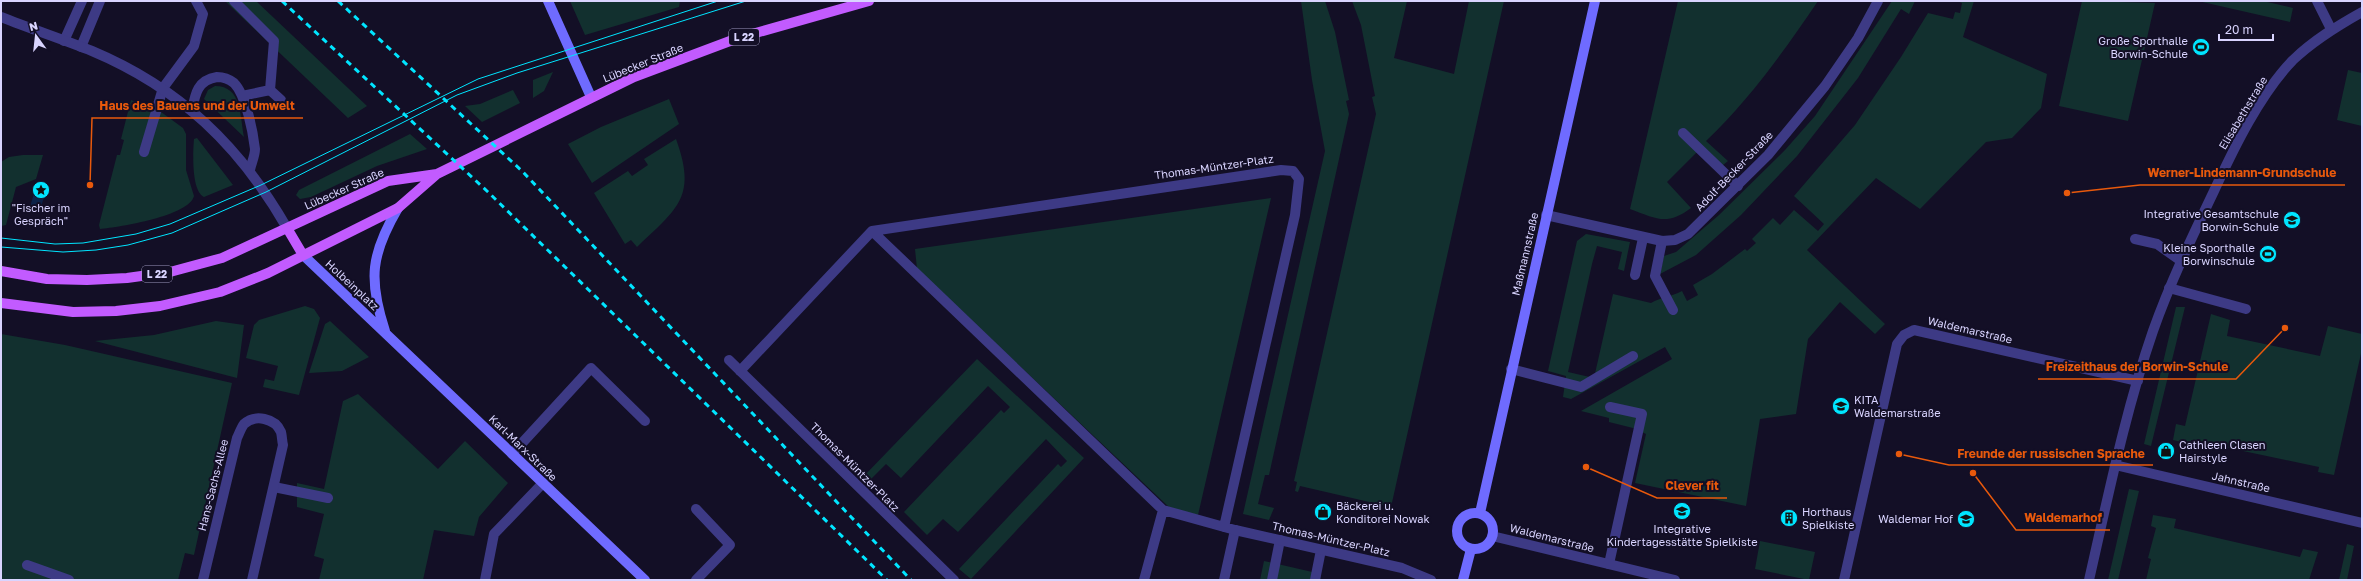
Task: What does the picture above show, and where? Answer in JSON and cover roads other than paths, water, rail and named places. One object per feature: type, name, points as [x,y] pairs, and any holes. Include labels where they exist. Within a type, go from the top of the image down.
[{"type":"main road","name":"Lübecker Straße","points":[[303,255],[398,208],[437,174],[634,77],[738,38],[869,1]]},
{"type":"main road","name":"Lübecker Straße","points":[[287,228],[388,181],[437,174]]},
{"type":"main road","points":[[287,228],[303,255]]},
{"type":"main road","name":"L 22","points":[[1,271],[47,279],[87,280],[149,275],[222,258],[287,228]]},
{"type":"main road","name":"L 22","points":[[1,303],[73,312],[116,311],[160,306],[220,292],[268,273],[303,255]]},
{"type":"street","points":[[64,41],[82,1]]},
{"type":"street","points":[[81,47],[100,1]]},
{"type":"street","points":[[144,152],[163,88],[194,46],[203,14],[196,1]]},
{"type":"street","points":[[234,1],[274,40],[270,90]]},
{"type":"street","points":[[548,1],[591,97]]},
{"type":"street","name":"Maßmannstraße","points":[[1480,513],[1511,369],[1595,1]]},
{"type":"street","name":"Adolf-Becker-Straße","points":[[1546,215],[1642,238],[1662,241],[1675,240],[1688,234],[1738,186],[1795,123],[1825,86],[1858,38],[1878,1]]},
{"type":"street","points":[[2317,1],[2331,29]]},
{"type":"street","name":"Elisabethstraße","points":[[2089,580],[2115,465],[2138,381],[2169,288],[2228,161],[2275,82],[2311,44],[2331,29],[2362,12]]},
{"type":"street","points":[[1,17],[81,47],[125,67],[163,88],[218,134],[250,170],[287,228]]},
{"type":"street","points":[[192,111],[196,91],[201,84],[209,79],[220,77],[228,79],[234,83],[242,96],[255,151],[250,170]]},
{"type":"street","points":[[242,96],[270,90]]},
{"type":"street","points":[[270,90],[281,100]]},
{"type":"street","points":[[1683,133],[1738,186]]},
{"type":"street","name":"Thomas-Müntzer-Platz","points":[[872,231],[1281,170],[1293,171],[1299,180],[1295,215],[1224,527]]},
{"type":"street","points":[[385,332],[375,292],[374,265],[382,237],[398,208]]},
{"type":"street","points":[[740,371],[872,231]]},
{"type":"street","name":"Thomas-Müntzer-Platz","points":[[872,231],[1163,510],[1235,530],[1402,568],[1419,577],[1431,580]]},
{"type":"street","points":[[1635,275],[1642,238]]},
{"type":"street","points":[[2135,239],[2157,244],[2181,261]]},
{"type":"street","points":[[1662,241],[1655,276],[1673,310]]},
{"type":"street","name":"Holbeinplatz","points":[[303,255],[385,332]]},
{"type":"street","points":[[2169,288],[2246,309]]},
{"type":"street","name":"Waldemarstraße","points":[[1844,580],[1897,344],[1904,335],[1914,330],[2138,381]]},
{"type":"street","name":"Karl-Marx-Straße","points":[[385,332],[645,580]]},
{"type":"street","points":[[1511,369],[1581,387],[1633,356]]},
{"type":"street","name":"Thomas-Müntzer-Platz","points":[[729,360],[954,580]]},
{"type":"street","points":[[512,454],[591,368],[645,421]]},
{"type":"street","points":[[1609,564],[1642,414],[1610,407]]},
{"type":"street","name":"Hans-Sachs-Allee","points":[[203,580],[237,438],[244,424],[253,419],[264,419],[273,422],[280,432],[283,445],[252,580]]},
{"type":"street","name":"Jahnstraße","points":[[2115,465],[2362,523]]},
{"type":"street","points":[[485,580],[494,534],[543,483]]},
{"type":"street","points":[[274,487],[328,498]]},
{"type":"street","points":[[696,509],[730,545],[696,580]]},
{"type":"street","points":[[1144,580],[1163,510]]},
{"type":"street","points":[[1480,513],[1487,517],[1492,523],[1492,536],[1486,545],[1479,549],[1470,549],[1465,546],[1457,536],[1458,523],[1467,514],[1480,513]]},
{"type":"street","points":[[1224,580],[1235,530]]},
{"type":"street","name":"Waldemarstraße","points":[[1492,536],[1675,580]]},
{"type":"street","points":[[1272,580],[1280,540]]},
{"type":"street","points":[[1463,580],[1470,549]]},
{"type":"street","points":[[1315,580],[1321,550]]},
{"type":"street","points":[[27,565],[69,580]]},
{"type":"water","points":[[36,187],[46,191],[39,213],[29,210]]},
{"type":"tram line","points":[[1,238],[55,244],[83,243],[136,234],[170,224],[261,185],[478,79],[718,1]]},
{"type":"tram line","points":[[1,247],[63,252],[96,250],[128,245],[172,233],[266,192],[457,95],[517,73],[746,1]]},
{"type":"railway","points":[[282,1],[488,192],[887,580]]},
{"type":"railway","points":[[338,1],[522,171],[911,580]]},
{"type":"place","name":"Große Sporthalle Borwin-Schule","points":[[2201,47]]},
{"type":"place","name":"Haus des Bauens und der Umwelt","points":[[90,185]]},
{"type":"place","name":"\"Fischer im Gespräch\"","points":[[41,190]]},
{"type":"place","name":"Werner-Lindemann-Grundschule","points":[[2067,193]]},
{"type":"place","name":"Integrative Gesamtschule Borwin-Schule","points":[[2292,220]]},
{"type":"place","name":"Kleine Sporthalle Borwinschule","points":[[2268,254]]},
{"type":"place","name":"Freizeithaus der Borwin-Schule","points":[[2285,328]]},
{"type":"place","name":"KITA Waldemarstraße","points":[[1841,406]]},
{"type":"place","name":"Cathleen Clasen Hairstyle","points":[[2166,451]]},
{"type":"place","name":"Freunde der russischen Sprache","points":[[1899,454]]},
{"type":"place","name":"Clever fit","points":[[1586,467]]},
{"type":"place","name":"Waldemarhof","points":[[1973,473]]},
{"type":"place","name":"Integrative Kindertagesstätte Spielkiste","points":[[1682,511]]},
{"type":"place","name":"Bäckerei u. Konditorei Nowak","points":[[1323,512]]},
{"type":"place","name":"Horthaus Spielkiste","points":[[1789,518]]},
{"type":"place","name":"Waldemar Hof","points":[[1966,519]]}]
